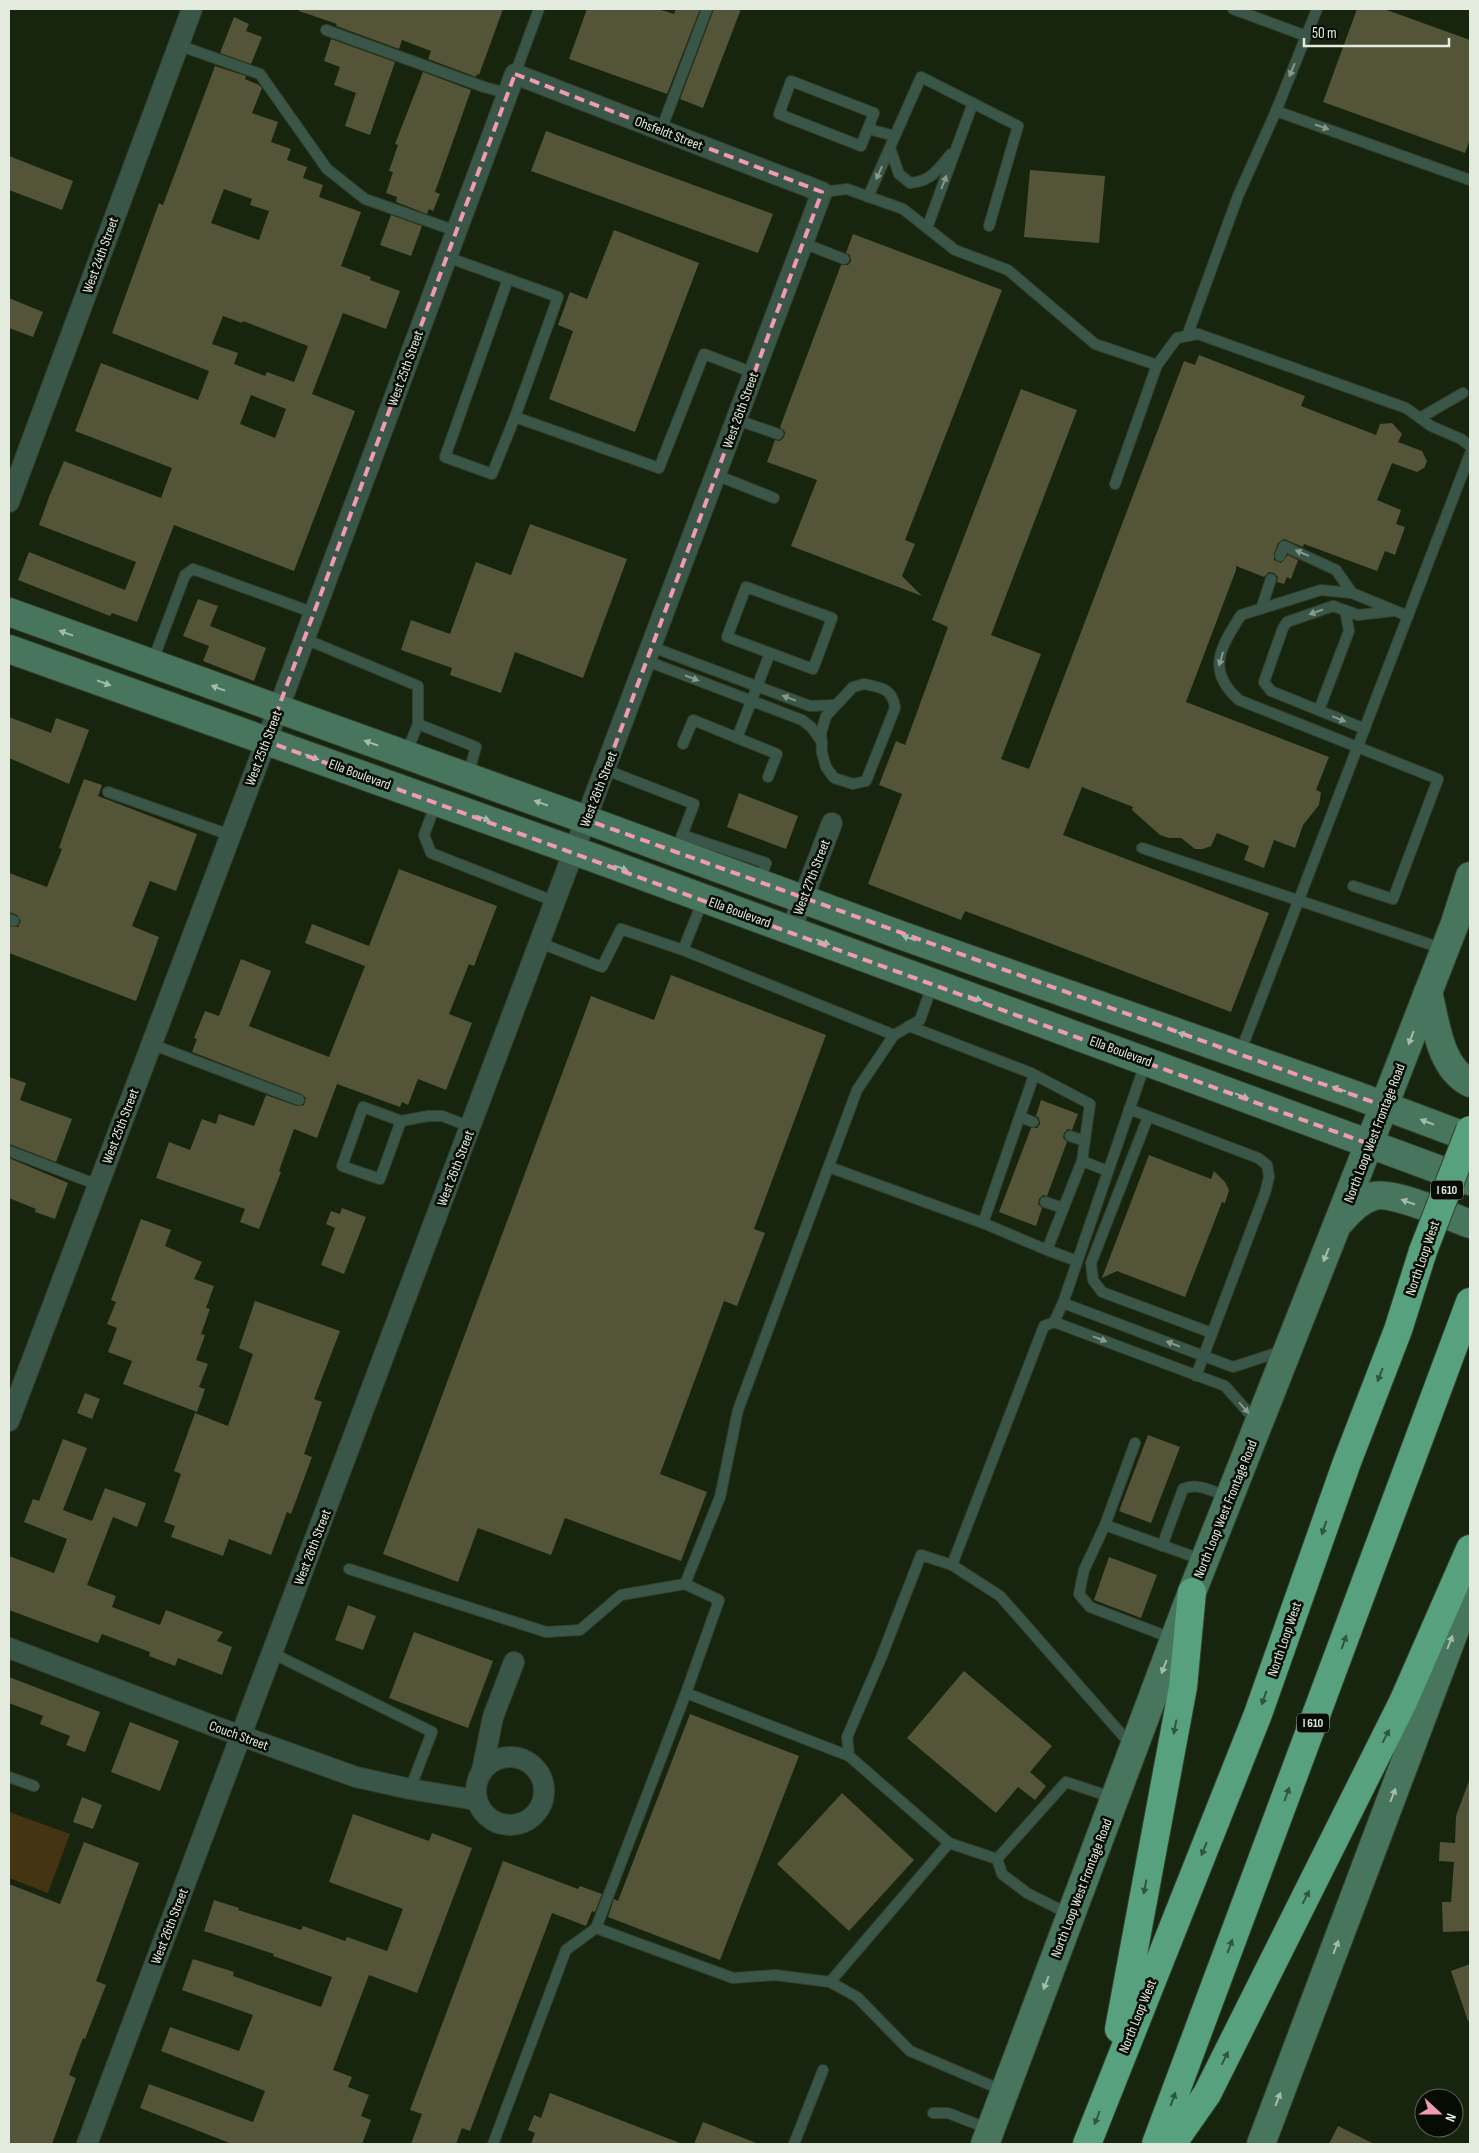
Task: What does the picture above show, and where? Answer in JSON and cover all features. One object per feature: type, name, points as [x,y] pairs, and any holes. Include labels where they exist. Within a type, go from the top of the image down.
[{"type":"highway","name":"North Loop West","points":[[1087,2144],[1258,1714],[1347,1462],[1398,1330],[1423,1250],[1470,1130]]},
{"type":"highway","name":"I 610","points":[[1156,2144],[1470,1302]]},
{"type":"highway","points":[[1172,2144],[1207,2094],[1390,1728],[1443,1615],[1470,1549]]},
{"type":"highway","points":[[1107,2091],[1183,1687],[1192,1592]]},
{"type":"main road","points":[[9,612],[587,820],[679,844],[717,857],[759,883],[1470,1138]]},
{"type":"main road","name":"Ella Boulevard","points":[[9,649],[791,930],[1470,1180]]},
{"type":"main road","name":"North Loop West Frontage Road","points":[[988,2137],[1174,1639],[1338,1225],[1445,949],[1470,876]]},
{"type":"main road","points":[[1428,992],[1446,1056],[1458,1075],[1470,1083]]},
{"type":"main road","points":[[1338,1225],[1358,1203],[1381,1195],[1397,1198],[1470,1224]]},
{"type":"main road","points":[[1261,2144],[1470,1590]]},
{"type":"street","name":"West 24th Street","points":[[9,502],[192,9]]},
{"type":"street","name":"West 25th Street","points":[[9,1421],[278,710],[515,74]]},
{"type":"street","name":"Ohsfeldt Street","points":[[515,74],[822,192]]},
{"type":"street","name":"West 26th Street","points":[[86,2144],[606,770],[822,192]]},
{"type":"street","name":"West 27th Street","points":[[791,930],[832,823]]},
{"type":"street","name":"Couch Street","points":[[9,1648],[241,1736],[356,1777],[410,1790],[476,1800]]},
{"type":"street","points":[[482,1771],[492,1761],[506,1757],[521,1758],[533,1766],[542,1778],[544,1793],[540,1807],[531,1818],[518,1825],[503,1825],[491,1820],[482,1811],[476,1800],[476,1785],[482,1771],[493,1717],[514,1662]]},
{"type":"lane","points":[[515,74],[539,9]]},
{"type":"lane","points":[[661,130],[707,9]]},
{"type":"lane","points":[[1232,9],[1306,36]]},
{"type":"lane","points":[[1187,336],[1238,196],[1276,111],[1317,9]]},
{"type":"lane","points":[[326,30],[484,87],[508,93]]},
{"type":"lane","points":[[178,45],[260,74],[327,169],[365,199],[456,231]]},
{"type":"lane","points":[[868,197],[921,77],[1018,126],[989,226]]},
{"type":"lane","points":[[791,81],[874,113],[868,129],[861,146],[779,114],[791,81]]},
{"type":"lane","points":[[926,228],[973,103]]},
{"type":"lane","points":[[1276,111],[1470,180]]},
{"type":"lane","points":[[868,129],[895,136]]},
{"type":"lane","points":[[890,148],[899,174],[910,183],[924,182],[936,173],[956,149]]},
{"type":"lane","points":[[822,192],[847,189],[903,209],[955,250],[1008,270],[1095,344],[1157,365]]},
{"type":"lane","points":[[803,243],[844,259]]},
{"type":"lane","points":[[447,257],[558,297],[492,474],[445,458],[508,279]]},
{"type":"lane","points":[[1115,484],[1157,365],[1177,338],[1198,334],[1406,408],[1431,426],[1461,439],[1470,446]]},
{"type":"lane","points":[[515,416],[659,468],[704,354],[754,373]]},
{"type":"lane","points":[[1420,418],[1463,394]]},
{"type":"lane","points":[[737,420],[778,434]]},
{"type":"lane","points":[[1240,1055],[1470,454]]},
{"type":"lane","points":[[716,474],[774,498]]},
{"type":"lane","points":[[1280,556],[1284,546],[1336,570],[1352,594]]},
{"type":"lane","points":[[151,664],[185,575],[193,569],[314,613]]},
{"type":"lane","points":[[1261,608],[1271,580]]},
{"type":"lane","points":[[746,587],[832,618],[813,669],[770,653],[728,637],[746,587]]},
{"type":"lane","points":[[1353,886],[1393,899],[1438,779],[1239,700],[1228,689],[1221,676],[1218,664],[1230,632],[1241,615],[1321,590],[1352,594],[1408,616]]},
{"type":"lane","points":[[1365,729],[1271,691],[1264,682],[1283,628],[1287,622],[1333,606],[1358,615],[1397,611]]},
{"type":"lane","points":[[1318,710],[1349,632],[1345,610]]},
{"type":"lane","points":[[304,639],[418,686],[418,724],[406,755]]},
{"type":"lane","points":[[736,738],[770,653]]},
{"type":"lane","points":[[649,654],[757,686],[810,706],[836,705]]},
{"type":"lane","points":[[649,654],[751,700],[802,720],[811,727],[822,742]]},
{"type":"lane","points":[[864,684],[877,686],[888,692],[894,699],[895,708],[866,781],[860,784],[853,784],[834,778],[826,766],[822,742],[822,724],[826,716],[853,687],[864,684]]},
{"type":"lane","points":[[683,744],[693,720],[777,754],[768,777]]},
{"type":"lane","points":[[418,724],[476,747],[467,777]]},
{"type":"lane","points":[[606,770],[694,804],[679,844]]},
{"type":"lane","points":[[108,792],[230,835]]},
{"type":"lane","points":[[437,802],[424,836],[431,853],[556,902]]},
{"type":"lane","points":[[1142,848],[1445,949]]},
{"type":"lane","points":[[683,950],[704,899]]},
{"type":"lane","points":[[540,944],[602,967],[621,929],[683,950],[894,1035]]},
{"type":"lane","points":[[685,1584],[720,1498],[738,1410],[858,1090],[894,1035],[920,1020],[933,982]]},
{"type":"lane","points":[[910,1026],[1034,1074],[1090,1104],[1082,1161],[1047,1250]]},
{"type":"lane","points":[[151,1044],[299,1100]]},
{"type":"lane","points":[[1054,1322],[1063,1302],[1146,1060]]},
{"type":"lane","points":[[983,1223],[1034,1074]]},
{"type":"lane","points":[[400,1121],[380,1179],[342,1166],[363,1107],[400,1121],[428,1116],[442,1116],[471,1126]]},
{"type":"lane","points":[[1129,1110],[1258,1158],[1267,1165],[1269,1177],[1265,1193],[1196,1376]]},
{"type":"lane","points":[[1148,1116],[1091,1263],[1093,1280],[1102,1292],[1212,1333]]},
{"type":"lane","points":[[1020,1117],[1033,1122]]},
{"type":"lane","points":[[1070,1136],[1085,1141]]},
{"type":"lane","points":[[9,1151],[98,1186]]},
{"type":"lane","points":[[1082,1161],[1108,1171]]},
{"type":"lane","points":[[829,1167],[983,1223],[1077,1261]]},
{"type":"lane","points":[[997,1184],[1008,1188]]},
{"type":"lane","points":[[1045,1202],[1063,1208]]},
{"type":"lane","points":[[1063,1302],[1233,1367],[1288,1349]]},
{"type":"lane","points":[[952,1565],[1044,1326],[1054,1322],[1225,1386],[1259,1424]]},
{"type":"lane","points":[[1135,1443],[1105,1525],[1084,1570],[1079,1594],[1090,1607],[1174,1639]]},
{"type":"lane","points":[[1162,1546],[1183,1489],[1191,1486],[1200,1487],[1230,1497]]},
{"type":"lane","points":[[1105,1525],[1204,1561]]},
{"type":"lane","points":[[849,1756],[847,1737],[881,1658],[921,1555],[952,1565],[1000,1596],[1134,1747]]},
{"type":"lane","points":[[349,1569],[546,1632],[580,1630],[621,1595],[685,1584],[719,1600],[686,1694],[596,1928],[566,1950],[493,2144]]},
{"type":"lane","points":[[272,1653],[432,1732],[410,1790]]},
{"type":"lane","points":[[686,1694],[849,1756],[949,1843],[997,1859]]},
{"type":"lane","points":[[9,1777],[34,1786]]},
{"type":"lane","points":[[997,1859],[1066,1782],[1115,1799]]},
{"type":"lane","points":[[830,1982],[949,1843]]},
{"type":"lane","points":[[997,1859],[1002,1874],[1027,1894],[1071,1916]]},
{"type":"lane","points":[[596,1928],[733,1978],[775,1975],[830,1982],[857,1997],[910,2052],[1005,2091]]},
{"type":"lane","points":[[794,2144],[823,2070]]},
{"type":"lane","points":[[933,2113],[948,2113],[988,2137]]},
{"type":"highlighted area","points":[[515,74],[822,192],[587,820],[1384,1106],[1369,1144],[266,741]]},
{"type":"shaded area","points":[[9,1812],[70,1834],[48,1893],[9,1878]]},
{"type":"building","points":[[300,9],[503,9],[479,75],[477,74],[476,77],[428,59],[431,51],[402,40],[399,49],[336,26],[337,24],[299,11]]},
{"type":"building","points":[[587,9],[658,9],[674,14],[676,9],[700,9],[667,94],[569,59]]},
{"type":"building","points":[[714,9],[741,9],[703,108],[680,99]]},
{"type":"building","points":[[1357,9],[1384,9],[1470,40],[1470,139],[1465,153],[1323,102]]},
{"type":"building","points":[[234,17],[249,24],[246,31],[262,37],[251,64],[220,53]]},
{"type":"building","points":[[331,39],[395,62],[370,135],[345,126],[356,93],[334,85],[340,67],[324,61]]},
{"type":"building","points":[[215,66],[246,76],[245,79],[262,88],[252,113],[278,122],[271,142],[291,149],[287,160],[307,167],[303,178],[323,185],[319,197],[361,212],[341,266],[371,277],[370,280],[400,291],[386,329],[343,313],[312,394],[355,411],[294,571],[174,525],[137,622],[112,613],[110,616],[18,580],[29,552],[125,590],[136,562],[39,525],[64,461],[161,498],[172,468],[75,431],[101,363],[198,400],[209,371],[112,333],[159,203],[163,205]],"holes":[[[224,189],[252,199],[250,205],[269,211],[259,240],[211,223]],[[223,316],[242,323],[243,321],[308,346],[294,382],[267,372],[265,376],[234,364],[238,353],[212,344]],[[251,395],[286,409],[275,438],[240,424]]]},
{"type":"building","points":[[423,72],[471,90],[435,192],[440,194],[433,211],[429,209],[427,214],[396,202],[397,197],[386,193],[393,172],[389,171],[398,145],[395,144]]},
{"type":"building","points":[[546,131],[773,214],[758,253],[531,171]]},
{"type":"building","points":[[9,156],[73,181],[62,210],[9,190]]},
{"type":"building","points":[[1030,170],[1105,176],[1099,243],[1024,237]]},
{"type":"building","points":[[391,215],[422,226],[411,256],[380,245]]},
{"type":"building","points":[[614,230],[699,263],[635,432],[549,399],[573,331],[558,325],[570,292],[587,299]]},
{"type":"building","points":[[853,234],[1002,290],[905,540],[915,544],[902,576],[922,596],[791,546],[817,480],[767,462],[775,440],[780,441],[784,437],[785,432],[780,427],[841,265],[848,265],[851,261],[850,255],[846,253]]},
{"type":"building","points":[[9,298],[43,312],[33,337],[9,328]]},
{"type":"building","points":[[1199,355],[1305,396],[1301,406],[1376,435],[1380,424],[1392,423],[1402,434],[1398,442],[1422,451],[1427,461],[1424,468],[1417,472],[1392,463],[1377,500],[1401,510],[1396,524],[1405,527],[1395,555],[1385,551],[1377,571],[1304,544],[1303,547],[1284,539],[1278,543],[1274,560],[1281,563],[1288,555],[1298,560],[1291,579],[1287,577],[1284,584],[1277,582],[1278,577],[1274,573],[1269,572],[1264,577],[1236,566],[1186,702],[1329,757],[1316,790],[1321,792],[1319,805],[1303,825],[1295,848],[1274,840],[1264,868],[1244,860],[1249,846],[1217,833],[1211,846],[1195,849],[1181,838],[1169,838],[1160,835],[1132,810],[1133,807],[1082,787],[1063,835],[1269,913],[1231,1012],[965,911],[961,920],[868,884],[902,794],[879,785],[896,741],[905,745],[948,627],[932,620],[1021,389],[1077,410],[991,635],[1041,654],[1001,759],[1029,769],[1184,361],[1195,365]]},
{"type":"building","points":[[530,524],[627,559],[583,678],[515,652],[501,693],[450,675],[452,668],[401,650],[411,620],[450,634],[476,562],[511,575]]},
{"type":"building","points":[[198,599],[218,606],[210,626],[266,648],[254,681],[203,661],[209,646],[183,636]]},
{"type":"building","points":[[9,717],[51,733],[56,718],[89,730],[69,784],[9,758]]},
{"type":"building","points":[[84,779],[102,785],[98,796],[197,834],[176,891],[150,881],[132,926],[159,937],[136,1001],[9,953],[9,926],[18,927],[21,921],[17,915],[9,912],[9,873],[47,887],[62,849],[59,848]]},
{"type":"building","points":[[739,793],[798,816],[786,849],[727,827]]},
{"type":"building","points":[[399,869],[497,906],[474,966],[469,964],[449,1014],[472,1023],[446,1090],[418,1079],[408,1105],[402,1102],[400,1107],[337,1084],[317,1138],[294,1129],[279,1171],[281,1172],[259,1229],[240,1222],[245,1209],[156,1178],[169,1142],[190,1150],[202,1119],[216,1124],[219,1114],[254,1126],[266,1095],[297,1106],[304,1105],[306,1098],[301,1094],[192,1052],[197,1039],[194,1038],[205,1011],[219,1016],[241,959],[271,971],[249,1026],[329,1057],[365,966],[305,943],[312,924],[369,946]]},
{"type":"building","points":[[671,975],[826,1035],[754,1229],[765,1233],[737,1306],[724,1301],[660,1474],[707,1492],[681,1561],[565,1518],[551,1555],[478,1528],[458,1582],[383,1554],[591,996],[654,1020]]},
{"type":"building","points":[[9,1077],[26,1083],[20,1100],[72,1119],[56,1162],[9,1144]]},
{"type":"building","points":[[1041,1100],[1078,1114],[1072,1130],[1068,1129],[1064,1133],[1063,1138],[1067,1142],[1047,1196],[1043,1195],[1039,1199],[1038,1204],[1042,1208],[1036,1226],[999,1212],[1031,1128],[1037,1128],[1040,1124],[1039,1118],[1036,1116]]},
{"type":"building","points":[[1149,1155],[1211,1179],[1214,1171],[1225,1182],[1229,1190],[1225,1203],[1222,1202],[1185,1297],[1117,1271],[1102,1278]]},
{"type":"building","points":[[9,1158],[68,1183],[55,1219],[35,1212],[36,1209],[9,1198]]},
{"type":"building","points":[[342,1208],[366,1217],[344,1274],[321,1265],[335,1228],[326,1224],[331,1211],[340,1214]]},
{"type":"building","points":[[141,1219],[171,1230],[165,1246],[202,1262],[194,1279],[214,1286],[206,1308],[210,1309],[201,1334],[205,1335],[196,1360],[208,1364],[199,1387],[205,1389],[197,1412],[123,1384],[132,1361],[108,1352],[117,1328],[107,1324],[116,1302],[111,1300]]},
{"type":"building","points":[[255,1301],[340,1331],[314,1399],[322,1402],[304,1454],[312,1457],[291,1514],[287,1512],[271,1555],[229,1539],[223,1556],[171,1537],[175,1526],[164,1522],[181,1474],[174,1471],[195,1413],[228,1426],[253,1354],[239,1348]]},
{"type":"building","points":[[85,1393],[100,1399],[92,1419],[77,1413]]},
{"type":"building","points":[[1148,1435],[1180,1447],[1151,1523],[1119,1511]]},
{"type":"building","points":[[63,1439],[87,1448],[63,1510],[92,1521],[105,1488],[146,1503],[137,1527],[113,1517],[87,1585],[116,1596],[112,1607],[160,1625],[166,1610],[223,1632],[217,1641],[232,1647],[222,1675],[178,1658],[175,1666],[149,1656],[150,1652],[102,1634],[98,1643],[9,1610],[9,1556],[54,1573],[67,1539],[24,1522],[33,1499],[39,1501]]},
{"type":"building","points":[[1109,1557],[1157,1575],[1141,1618],[1094,1600]]},
{"type":"building","points":[[348,1605],[376,1616],[363,1650],[335,1640]]},
{"type":"building","points":[[414,1632],[493,1661],[468,1728],[389,1698]]},
{"type":"building","points":[[964,1671],[1052,1746],[1030,1772],[1046,1786],[1035,1800],[1018,1787],[996,1813],[907,1738]]},
{"type":"building","points":[[9,1677],[100,1712],[85,1752],[66,1745],[70,1736],[40,1724],[43,1716],[9,1703]]},
{"type":"building","points":[[690,1714],[799,1756],[720,1960],[608,1917],[614,1899],[618,1901]]},
{"type":"building","points":[[130,1722],[179,1741],[160,1791],[111,1772]]},
{"type":"building","points":[[1469,1781],[1470,1931],[1443,1932],[1442,1902],[1451,1902],[1454,1862],[1439,1861],[1440,1842],[1455,1843],[1456,1816]]},
{"type":"building","points":[[842,1793],[914,1860],[849,1931],[777,1864]]},
{"type":"building","points":[[82,1797],[102,1805],[93,1829],[73,1822]]},
{"type":"building","points":[[353,1814],[429,1841],[432,1833],[472,1848],[417,1993],[369,1975],[333,2070],[352,2077],[348,2087],[369,2095],[361,2116],[371,2120],[362,2144],[232,2144],[140,2108],[149,2084],[253,2122],[265,2091],[161,2051],[170,2027],[239,2051],[253,2015],[182,1990],[193,1959],[234,1972],[233,1976],[321,2007],[332,1977],[273,1956],[274,1954],[204,1931],[214,1900],[239,1908],[238,1910],[301,1930],[303,1926],[345,1941],[347,1937],[387,1951],[403,1909],[329,1882]]},
{"type":"building","points":[[84,1842],[139,1863],[96,1981],[106,1985],[69,2075],[76,2078],[52,2144],[9,2144],[9,1884],[60,1904]]},
{"type":"building","points":[[503,1861],[578,1889],[580,1886],[602,1894],[595,1912],[592,1911],[586,1926],[552,1913],[470,2131],[462,2128],[456,2144],[411,2144],[422,2114],[410,2110]]},
{"type":"building","points":[[1470,1964],[1470,2020],[1468,2021],[1451,1971]]},
{"type":"building","points":[[550,2093],[680,2143],[531,2144],[535,2133],[528,2130],[534,2115],[541,2118]]},
{"type":"building","points":[[703,2122],[756,2143],[756,2144],[694,2144]]},
{"type":"building","points":[[1338,2126],[1374,2144],[1329,2144]]}]
